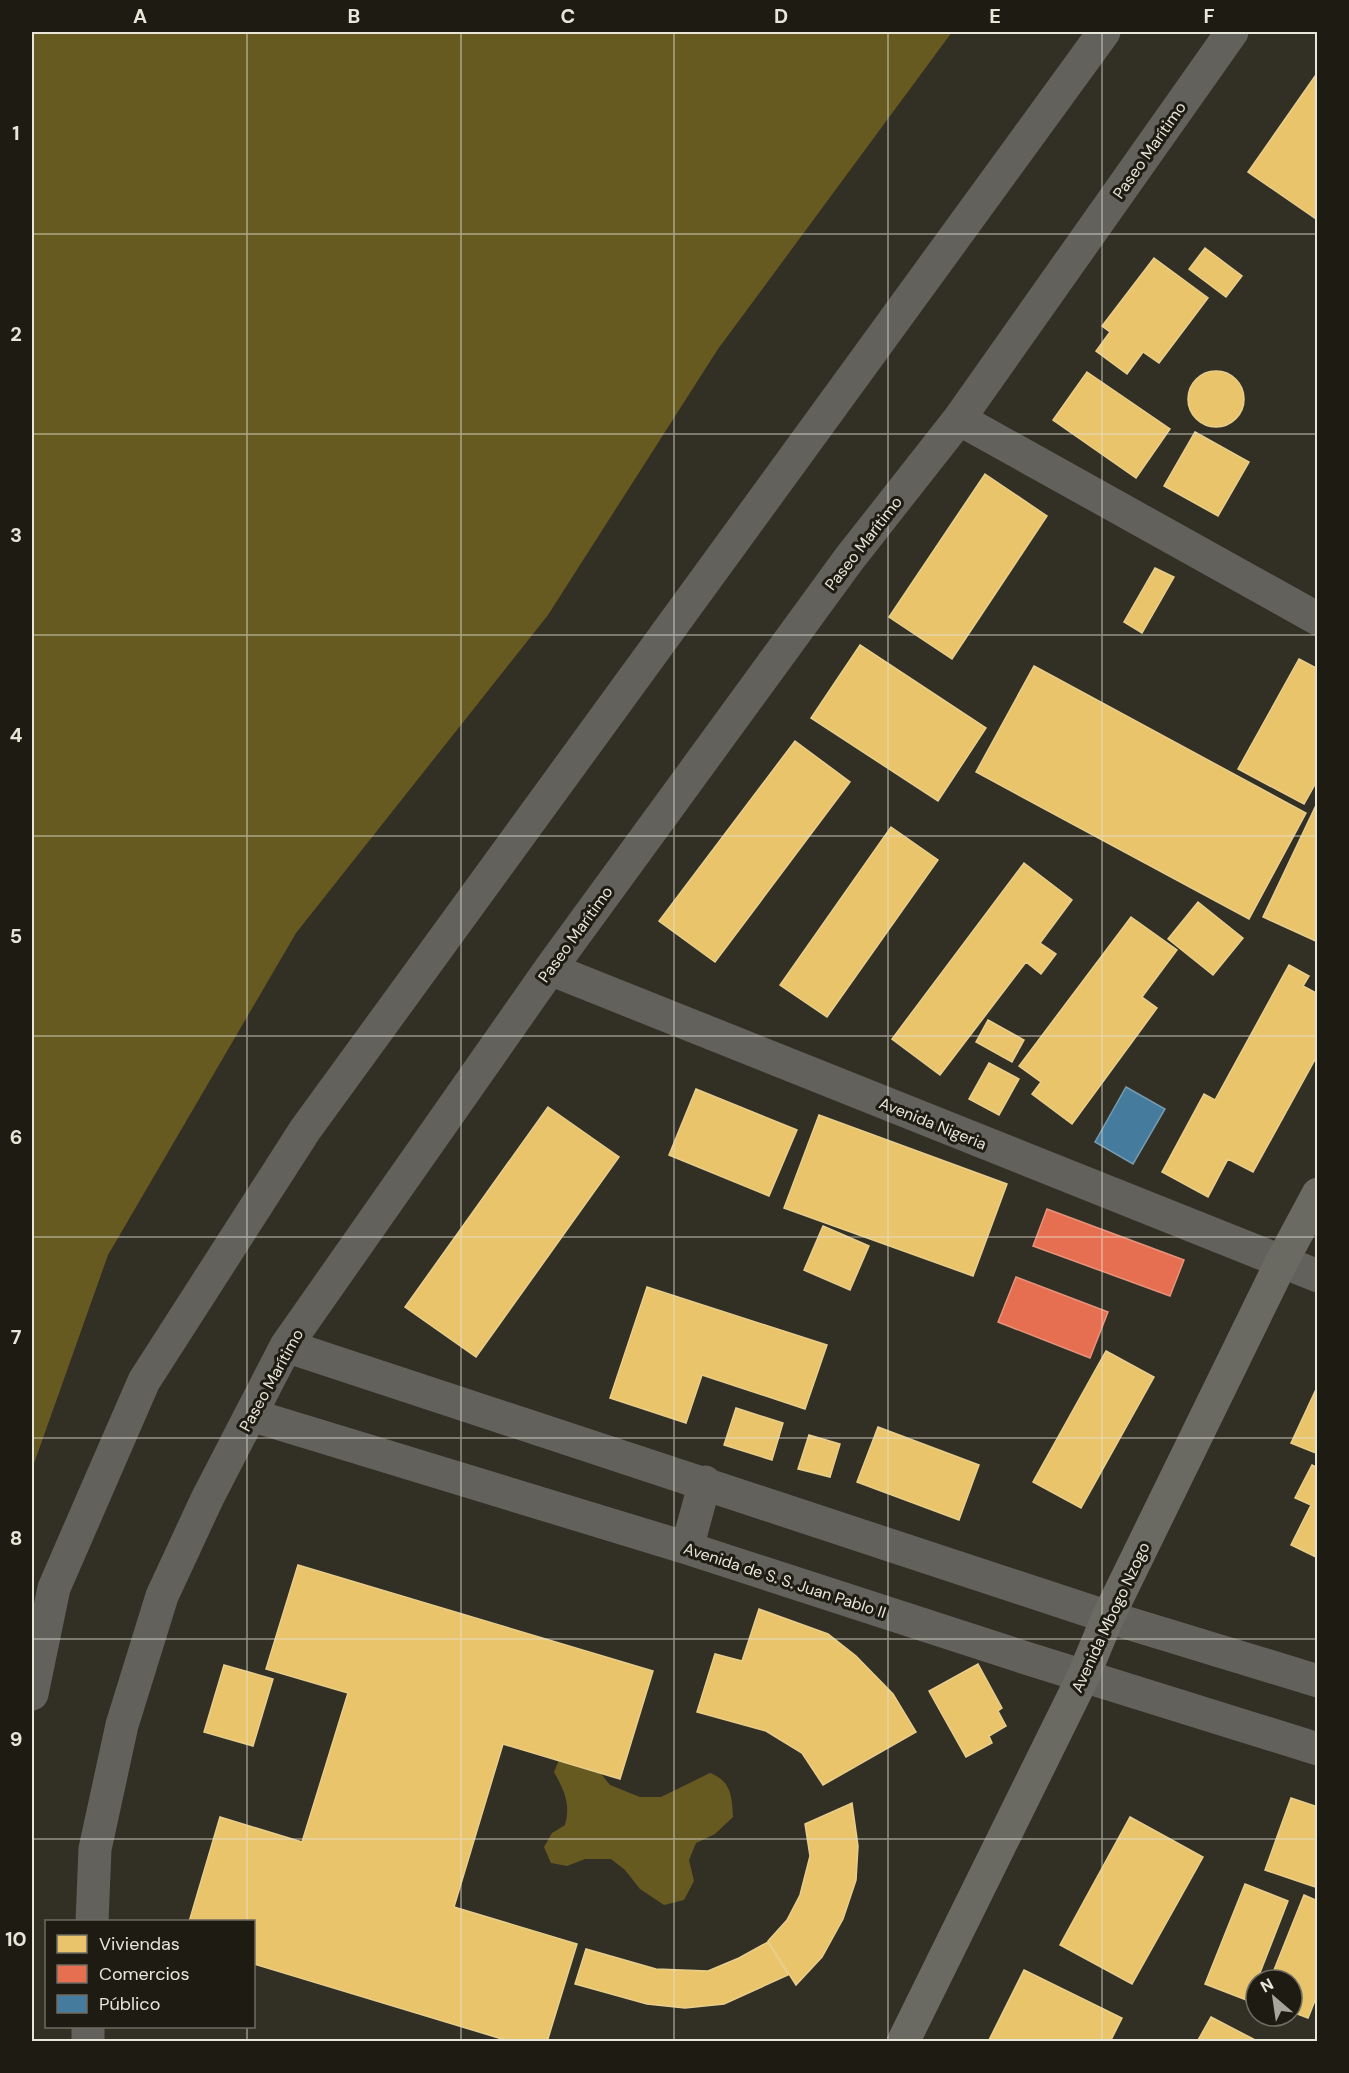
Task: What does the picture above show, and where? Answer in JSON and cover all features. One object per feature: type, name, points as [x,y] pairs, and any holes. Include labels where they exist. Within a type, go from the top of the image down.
[{"type":"main road","name":"Avenida Mbogo Nzogo","points":[[903,2042],[1083,1677],[1108,1617],[1317,1194]]},
{"type":"street","points":[[32,1694],[54,1588],[144,1381],[304,1130],[1104,32]]},
{"type":"street","name":"Paseo Marítimo","points":[[92,1920],[95,1848],[122,1725],[162,1596],[207,1499],[286,1346],[550,969],[849,559],[960,419],[1232,32]]},
{"type":"street","points":[[960,419],[1317,619]]},
{"type":"street","name":"Avenida Nigeria","points":[[550,969],[1317,1276]]},
{"type":"street","points":[[286,1346],[705,1482],[1108,1617],[1317,1681]]},
{"type":"street","name":"Avenida de S. S. Juan Pablo II","points":[[251,1415],[687,1548],[1083,1677],[1317,1749]]},
{"type":"street","points":[[687,1548],[705,1482]]},
{"type":"shaded area","points":[[32,32],[952,32],[718,349],[548,615],[296,933],[108,1255],[32,1469]]},
{"type":"shaded area","points":[[580,1748],[610,1785],[640,1797],[661,1797],[710,1773],[726,1785],[731,1796],[733,1817],[715,1834],[696,1843],[689,1860],[694,1881],[684,1900],[664,1905],[640,1889],[625,1870],[611,1859],[585,1859],[567,1866],[551,1863],[544,1847],[552,1833],[565,1825],[567,1817],[567,1804],[554,1772],[559,1760]]},
{"type":"building: Viviendas","points":[[1318,72],[1318,218],[1316,219],[1248,172]]},
{"type":"building: Viviendas","points":[[1205,248],[1242,276],[1226,297],[1189,269]]},
{"type":"building: Viviendas","points":[[1154,258],[1208,298],[1159,363],[1143,352],[1127,374],[1096,351],[1110,332],[1102,326]]},
{"type":"building: Viviendas","points":[[1211,371],[1221,371],[1236,379],[1242,388],[1244,399],[1242,410],[1236,419],[1221,427],[1211,427],[1200,422],[1193,415],[1188,404],[1188,394],[1193,383],[1200,376]]},
{"type":"building: Viviendas","points":[[1087,372],[1170,429],[1136,478],[1053,420]]},
{"type":"building: Viviendas","points":[[1195,432],[1249,462],[1218,516],[1164,486]]},
{"type":"building: Viviendas","points":[[985,474],[1047,516],[952,659],[889,617]]},
{"type":"building: Viviendas","points":[[1155,568],[1174,577],[1142,633],[1124,622]]},
{"type":"building: Viviendas","points":[[860,645],[986,728],[938,801],[811,718]]},
{"type":"building: Viviendas","points":[[1299,659],[1318,669],[1318,779],[1304,804],[1238,769]]},
{"type":"building: Viviendas","points":[[1034,666],[1306,813],[1249,919],[976,772]]},
{"type":"building: Viviendas","points":[[795,741],[850,782],[715,962],[659,921]]},
{"type":"building: Viviendas","points":[[1318,801],[1318,942],[1263,917]]},
{"type":"building: Viviendas","points":[[891,827],[938,860],[827,1017],[780,985]]},
{"type":"building: Viviendas","points":[[1024,863],[1072,900],[1040,943],[1056,954],[1041,974],[1026,962],[940,1075],[892,1039]]},
{"type":"building: Viviendas","points":[[1198,902],[1243,938],[1213,975],[1168,939]]},
{"type":"building: Viviendas","points":[[1131,917],[1177,950],[1142,997],[1157,1008],[1072,1124],[1032,1094],[1041,1082],[1019,1066]]},
{"type":"building: Viviendas","points":[[1289,965],[1309,976],[1303,986],[1318,994],[1318,1054],[1253,1172],[1228,1159],[1208,1197],[1162,1172],[1204,1094],[1215,1100]]},
{"type":"building: Viviendas","points":[[988,1020],[1024,1040],[1012,1062],[976,1042]]},
{"type":"building: Viviendas","points":[[989,1063],[1019,1079],[999,1115],[969,1099]]},
{"type":"building: Viviendas","points":[[696,1089],[797,1130],[769,1196],[669,1155]]},
{"type":"building: Viviendas","points":[[548,1107],[619,1157],[476,1357],[405,1307]]},
{"type":"building: Viviendas","points":[[819,1115],[1007,1184],[973,1276],[784,1208]]},
{"type":"building: Viviendas","points":[[823,1226],[869,1246],[850,1290],[804,1270]]},
{"type":"building: Viviendas","points":[[647,1287],[827,1345],[805,1409],[702,1375],[686,1423],[610,1398]]},
{"type":"building: Viviendas","points":[[1106,1351],[1154,1377],[1081,1508],[1033,1482]]},
{"type":"building: Viviendas","points":[[1318,1385],[1318,1454],[1291,1443]]},
{"type":"building: Viviendas","points":[[736,1408],[783,1423],[772,1460],[724,1445]]},
{"type":"building: Viviendas","points":[[878,1427],[979,1465],[959,1520],[857,1482]]},
{"type":"building: Viviendas","points":[[809,1435],[840,1444],[830,1477],[798,1469]]},
{"type":"building: Viviendas","points":[[1312,1465],[1318,1468],[1318,1558],[1291,1545],[1311,1505],[1295,1498]]},
{"type":"building: Viviendas","points":[[298,1565],[653,1671],[620,1779],[503,1744],[454,1907],[577,1944],[547,2042],[512,2042],[255,1964],[255,1920],[190,1920],[220,1817],[302,1842],[348,1693],[266,1669]]},
{"type":"building: Viviendas","points":[[759,1609],[828,1634],[856,1656],[893,1694],[916,1732],[823,1785],[802,1753],[766,1731],[697,1712],[715,1654],[742,1661]]},
{"type":"building: Viviendas","points":[[978,1664],[1002,1708],[998,1711],[1006,1726],[989,1736],[992,1743],[966,1757],[929,1691]]},
{"type":"building: Viviendas","points":[[224,1665],[273,1679],[253,1746],[204,1732]]},
{"type":"building: Viviendas","points":[[1291,1798],[1318,1807],[1318,1888],[1265,1870]]},
{"type":"building: Viviendas","points":[[852,1803],[858,1846],[856,1880],[843,1919],[822,1957],[796,1985],[768,1941],[787,1920],[800,1895],[810,1856],[805,1824]]},
{"type":"building: Viviendas","points":[[1130,1817],[1203,1857],[1132,1984],[1060,1945]]},
{"type":"building: Viviendas","points":[[1245,1884],[1288,1901],[1262,1968],[1244,1968],[1244,1999],[1205,1984]]},
{"type":"building: Viviendas","points":[[1304,1895],[1318,1901],[1318,1993],[1308,2018],[1304,2016],[1304,1968],[1275,1968]]},
{"type":"building: Viviendas","points":[[768,1942],[788,1975],[724,2004],[685,2008],[647,2004],[575,1984],[586,1949],[656,1969],[708,1971]]},
{"type":"building: Viviendas","points":[[1024,1970],[1122,2018],[1110,2042],[988,2042]]},
{"type":"building: Viviendas","points":[[1211,2017],[1259,2042],[1197,2042]]},
{"type":"building: Comercios","points":[[1047,1209],[1184,1260],[1170,1296],[1033,1246]]},
{"type":"building: Comercios","points":[[1016,1277],[1108,1312],[1090,1358],[998,1322]]},
{"type":"building: Público","points":[[1126,1087],[1165,1109],[1133,1164],[1095,1142]]}]
